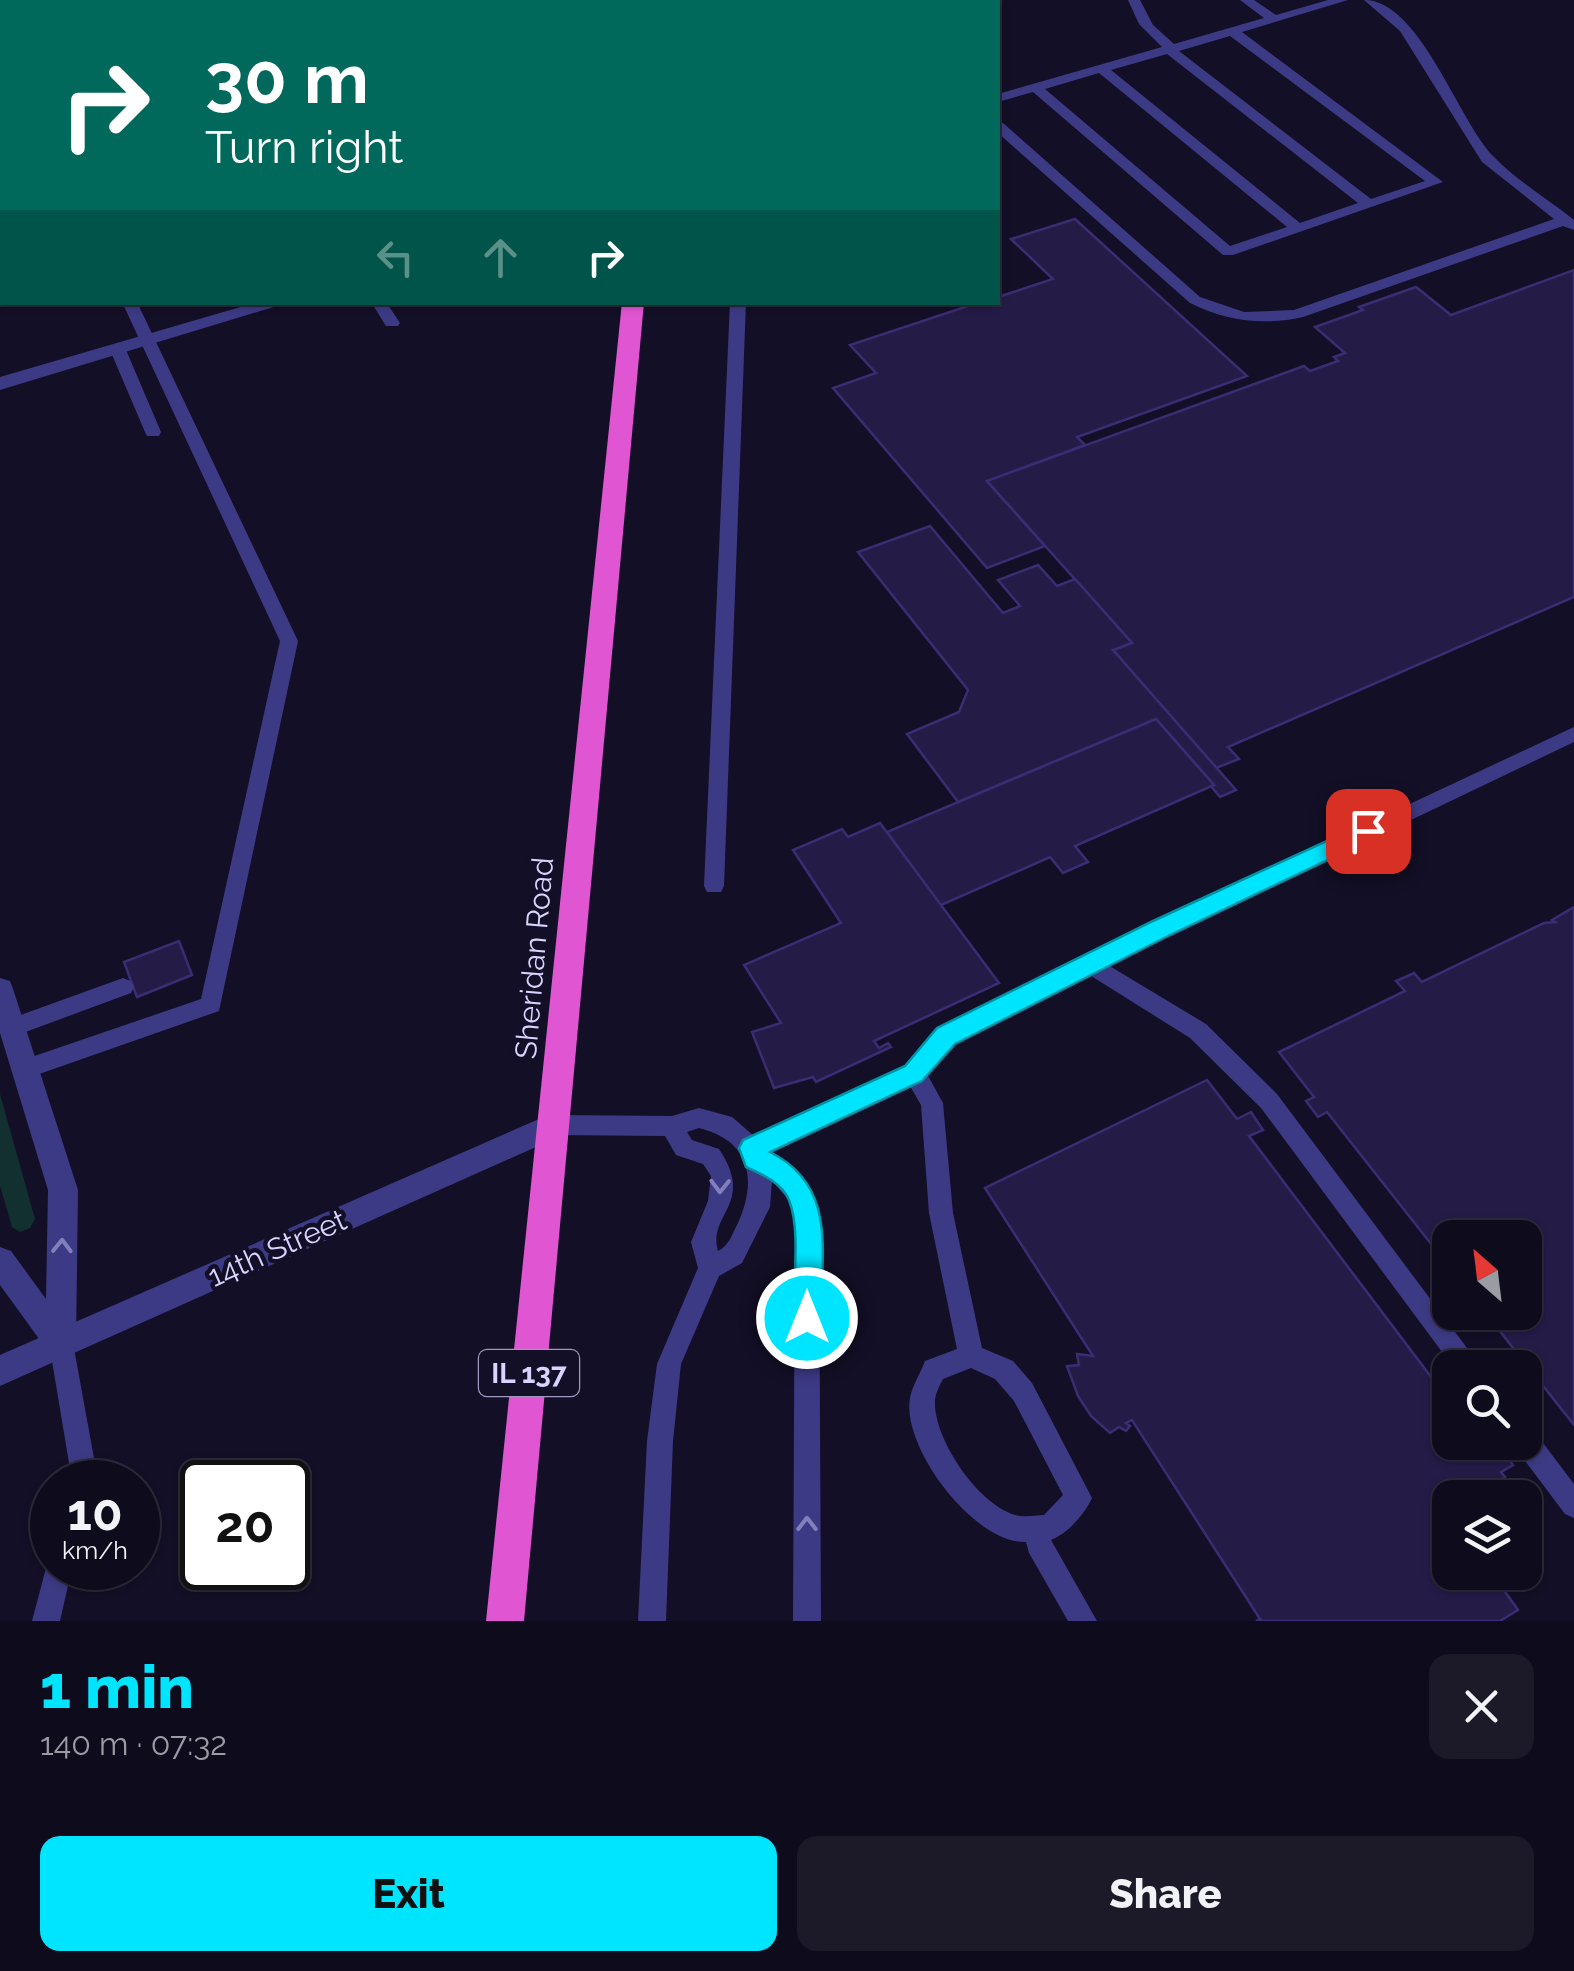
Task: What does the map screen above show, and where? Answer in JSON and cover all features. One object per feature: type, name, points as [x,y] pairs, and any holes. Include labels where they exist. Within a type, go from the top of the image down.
[{"type":"highway","name":"Sheridan Road","points":[[505,1621],[634,305]]},
{"type":"street","points":[[0,384],[271,305]]},
{"type":"street","points":[[0,989],[63,1190],[61,1343]]},
{"type":"street","name":"14th Street","points":[[0,1370],[555,1124]]},
{"type":"street","points":[[0,1260],[61,1343]]},
{"type":"lane","points":[[1134,0],[1136,10],[1157,38],[1369,205]]},
{"type":"lane","points":[[1246,0],[1274,20]]},
{"type":"lane","points":[[1000,97],[1342,0]]},
{"type":"lane","points":[[1370,0],[1404,29],[1487,160],[1569,224]]},
{"type":"lane","points":[[1035,87],[1228,252],[1436,182],[1232,31]]},
{"type":"lane","points":[[1102,68],[1298,228]]},
{"type":"lane","points":[[1000,128],[1195,300],[1244,317],[1272,320],[1297,314],[1569,224]]},
{"type":"lane","points":[[25,1069],[211,1005],[289,641],[130,305]]},
{"type":"lane","points":[[380,305],[392,322]]},
{"type":"lane","points":[[714,886],[738,305]]},
{"type":"lane","points":[[118,350],[154,432]]},
{"type":"lane","points":[[754,1153],[914,1074],[946,1036],[1574,734]]},
{"type":"lane","points":[[1089,964],[1198,1032],[1269,1101],[1456,1350]]},
{"type":"lane","points":[[12,1028],[123,987]]},
{"type":"lane","points":[[914,1074],[932,1103],[941,1214],[971,1356]]},
{"type":"lane","points":[[555,1124],[672,1126],[698,1118],[724,1124],[800,1191],[807,1222],[808,1621]]},
{"type":"lane","points":[[672,1126],[684,1148],[711,1156],[723,1174],[720,1201],[702,1242],[710,1268]]},
{"type":"lane","points":[[652,1621],[660,1441],[669,1364],[690,1307],[710,1268],[734,1255],[758,1207],[761,1174],[754,1153]]},
{"type":"lane","points":[[61,1343],[81,1460]]},
{"type":"lane","points":[[971,1356],[1004,1370],[1023,1392],[1079,1498],[1069,1522],[1038,1544],[1008,1544],[974,1521],[930,1454],[920,1420],[926,1388],[936,1368],[949,1358],[971,1356]]},
{"type":"lane","points":[[1540,1460],[1574,1505]]},
{"type":"lane","points":[[1038,1544],[1083,1621]]},
{"type":"lane","points":[[46,1621],[54,1590]]},
{"type":"green space","points":[[0,1094],[35,1219],[30,1228],[20,1232],[12,1227],[0,1186]]},
{"type":"building","points":[[1075,219],[1247,376],[1077,437],[1085,445],[987,481],[1045,546],[987,568],[833,388],[876,373],[850,345],[971,305],[1000,305],[1000,296],[1053,279],[1011,239]]},
{"type":"building","points":[[1574,270],[1574,597],[1228,747],[1239,759],[1216,768],[1113,650],[1132,643],[987,481],[1304,366],[1310,371],[1338,361],[1334,357],[1345,353],[1315,327],[1363,310],[1359,307],[1416,287],[1451,315]]},
{"type":"building","points":[[930,526],[1003,613],[1020,606],[998,580],[1038,565],[1057,586],[1075,579],[1132,643],[1113,650],[1236,790],[1220,797],[1156,719],[958,802],[907,734],[959,712],[968,690],[858,552]]},
{"type":"building","points":[[1156,719],[1214,785],[1075,846],[1088,862],[1063,873],[1050,857],[939,906],[887,832]]},
{"type":"building","points":[[880,823],[999,983],[874,1041],[879,1048],[888,1043],[891,1047],[816,1082],[813,1077],[774,1088],[752,1032],[781,1023],[744,965],[841,923],[793,850],[842,829],[848,837]]},
{"type":"building","points":[[1574,907],[1574,1425],[1542,1385],[1542,1350],[1515,1350],[1499,1330],[1542,1330],[1542,1220],[1432,1220],[1432,1245],[1327,1112],[1318,1117],[1306,1101],[1314,1097],[1279,1052],[1405,991],[1396,981],[1414,973],[1422,982],[1544,923],[1555,922],[1552,920]]},
{"type":"building","points":[[179,941],[192,975],[137,997],[124,962]]},
{"type":"building","points":[[1207,1080],[1237,1119],[1251,1112],[1263,1130],[1249,1136],[1432,1378],[1432,1460],[1509,1460],[1513,1465],[1501,1472],[1505,1477],[1500,1480],[1432,1480],[1432,1590],[1504,1590],[1518,1610],[1500,1621],[1256,1621],[1260,1619],[1132,1420],[1126,1423],[1130,1426],[1126,1431],[1119,1427],[1110,1433],[1091,1416],[1078,1396],[1067,1366],[1079,1365],[1077,1354],[1093,1356],[985,1188]]},
{"type":"route","points":[[807,1318],[807,1222],[800,1191],[780,1171],[756,1158],[752,1148],[914,1074],[946,1036],[1161,928],[1368,831]]}]
